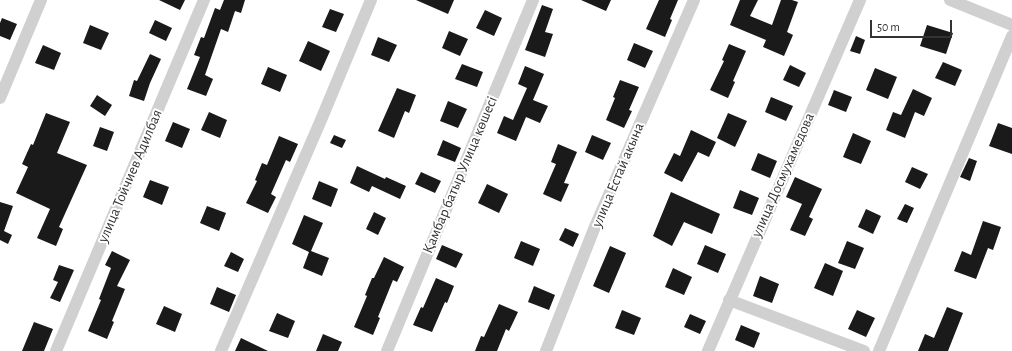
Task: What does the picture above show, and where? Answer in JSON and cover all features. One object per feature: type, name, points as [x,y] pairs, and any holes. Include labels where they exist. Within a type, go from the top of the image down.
[{"type":"street","points":[[0,98],[41,0]]},
{"type":"street","name":"улица Тойчиев Адилбая","points":[[56,351],[204,0]]},
{"type":"street","points":[[221,351],[371,0]]},
{"type":"street","name":"Қамбар батыр Улица көшесі","points":[[387,351],[533,0]]},
{"type":"street","name":"улица Естай акына","points":[[546,351],[594,229],[694,0]]},
{"type":"street","name":"улица Досмухамедова","points":[[708,351],[860,0]]},
{"type":"street","points":[[950,0],[1012,25]]},
{"type":"street","points":[[879,351],[1012,36]]},
{"type":"street","points":[[729,300],[864,351]]},
{"type":"building","points":[[159,0],[185,0],[180,10]]},
{"type":"building","points":[[224,0],[245,0],[241,13],[235,11],[228,32],[221,29],[205,75],[213,79],[206,96],[187,89],[200,57],[194,55],[201,37],[204,38],[215,8],[220,10]]},
{"type":"building","points":[[416,0],[454,0],[448,14]]},
{"type":"building","points":[[581,0],[611,0],[606,11]]},
{"type":"building","points":[[659,0],[678,0],[670,19],[672,20],[665,37],[646,29]]},
{"type":"building","points":[[740,0],[758,0],[750,16],[772,25],[781,0],[792,0],[798,2],[787,32],[793,35],[784,56],[763,47],[766,40],[730,25]]},
{"type":"building","points":[[542,5],[553,9],[545,32],[553,34],[545,57],[525,50]]},
{"type":"building","points":[[330,9],[344,14],[336,32],[322,27]]},
{"type":"building","points":[[485,10],[502,18],[494,36],[476,28]]},
{"type":"building","points":[[2,18],[17,24],[10,40],[0,36],[0,23]]},
{"type":"building","points":[[155,20],[172,28],[166,41],[149,33]]},
{"type":"building","points":[[90,25],[109,33],[101,50],[83,43]]},
{"type":"building","points":[[927,25],[953,33],[946,54],[920,46]]},
{"type":"building","points":[[449,31],[468,39],[460,56],[442,48]]},
{"type":"building","points":[[856,36],[865,40],[860,54],[850,51]]},
{"type":"building","points":[[378,37],[397,45],[389,62],[371,55]]},
{"type":"building","points":[[308,41],[330,51],[321,71],[299,61]]},
{"type":"building","points":[[634,43],[653,51],[645,68],[627,60]]},
{"type":"building","points":[[729,44],[746,51],[733,81],[735,82],[728,98],[710,90],[724,61],[722,60]]},
{"type":"building","points":[[43,45],[61,53],[54,70],[35,63]]},
{"type":"building","points":[[150,54],[161,59],[144,101],[129,96],[134,80],[137,81]]},
{"type":"building","points":[[943,62],[962,70],[955,86],[935,78]]},
{"type":"building","points":[[462,64],[483,72],[477,87],[455,79]]},
{"type":"building","points":[[790,65],[806,73],[799,87],[783,80]]},
{"type":"building","points":[[525,66],[544,74],[533,100],[548,106],[540,123],[526,117],[516,141],[497,133],[504,116],[513,120],[527,88],[518,84]]},
{"type":"building","points":[[268,67],[287,75],[280,92],[261,84]]},
{"type":"building","points":[[875,68],[897,77],[888,99],[866,90]]},
{"type":"building","points":[[620,80],[639,87],[629,110],[632,111],[624,128],[606,120],[615,98],[613,97]]},
{"type":"building","points":[[397,88],[416,95],[409,113],[405,111],[394,138],[378,131]]},
{"type":"building","points":[[913,89],[932,98],[924,116],[915,112],[905,138],[886,130],[893,112],[901,115]]},
{"type":"building","points":[[834,90],[852,97],[846,112],[828,105]]},
{"type":"building","points":[[97,95],[112,105],[105,116],[90,106]]},
{"type":"building","points":[[771,97],[793,106],[786,121],[765,112]]},
{"type":"building","points":[[448,101],[467,109],[458,128],[440,121]]},
{"type":"building","points":[[209,112],[227,120],[220,138],[201,130]]},
{"type":"building","points":[[46,113],[70,122],[57,153],[87,165],[59,227],[63,229],[56,246],[37,238],[50,209],[16,193],[28,167],[22,164],[31,144],[33,145]]},
{"type":"building","points":[[728,113],[747,121],[735,147],[717,138]]},
{"type":"building","points":[[173,122],[190,129],[182,148],[165,141]]},
{"type":"building","points":[[998,123],[1012,128],[1012,154],[989,146]]},
{"type":"building","points":[[100,127],[114,132],[107,151],[93,146]]},
{"type":"building","points":[[691,130],[716,142],[709,157],[698,152],[682,182],[664,173],[674,153],[680,156]]},
{"type":"building","points":[[853,133],[871,141],[861,164],[843,157]]},
{"type":"building","points":[[334,135],[346,140],[342,148],[330,143]]},
{"type":"building","points":[[592,135],[611,143],[603,160],[585,152]]},
{"type":"building","points":[[279,136],[298,144],[290,162],[286,160],[271,194],[276,197],[268,213],[246,203],[257,181],[255,180],[262,163],[267,165]]},
{"type":"building","points":[[443,140],[461,148],[455,162],[437,155]]},
{"type":"building","points":[[558,144],[577,152],[564,183],[569,184],[561,202],[543,194],[556,164],[551,162]]},
{"type":"building","points":[[758,153],[777,161],[770,178],[751,170]]},
{"type":"building","points":[[969,158],[977,161],[970,181],[960,177]]},
{"type":"building","points":[[357,166],[385,179],[386,177],[406,186],[400,199],[372,186],[369,192],[350,183]]},
{"type":"building","points":[[912,167],[928,174],[920,189],[905,182]]},
{"type":"building","points":[[421,172],[441,181],[435,193],[415,184]]},
{"type":"building","points":[[795,177],[822,189],[809,217],[813,219],[805,236],[790,230],[802,204],[786,197]]},
{"type":"building","points":[[150,180],[169,187],[162,205],[143,197]]},
{"type":"building","points":[[319,181],[338,189],[331,207],[312,199]]},
{"type":"building","points":[[487,184],[508,194],[499,213],[478,203]]},
{"type":"building","points":[[740,190],[759,198],[752,215],[733,208]]},
{"type":"building","points":[[671,192],[720,214],[712,234],[684,222],[672,246],[653,236]]},
{"type":"building","points":[[0,202],[13,206],[4,231],[12,235],[8,244],[0,240]]},
{"type":"building","points":[[905,204],[914,208],[907,223],[897,219]]},
{"type":"building","points":[[207,206],[226,213],[219,231],[200,223]]},
{"type":"building","points":[[866,209],[881,216],[873,234],[858,227]]},
{"type":"building","points":[[374,212],[386,218],[378,235],[366,229]]},
{"type":"building","points":[[304,215],[323,223],[311,251],[329,258],[322,276],[303,268],[309,252],[292,244]]},
{"type":"building","points":[[983,221],[1001,227],[993,250],[988,248],[976,279],[954,271],[962,251],[971,255]]},
{"type":"building","points":[[565,228],[579,234],[573,247],[559,240]]},
{"type":"building","points":[[521,241],[540,249],[533,266],[514,258]]},
{"type":"building","points":[[847,241],[864,248],[855,269],[838,263]]},
{"type":"building","points":[[442,245],[463,254],[456,268],[436,259]]},
{"type":"building","points":[[705,245],[726,254],[718,273],[697,264]]},
{"type":"building","points":[[610,246],[626,253],[609,293],[593,286]]},
{"type":"building","points":[[112,251],[130,260],[117,286],[125,289],[112,321],[114,322],[107,339],[88,331],[101,300],[99,299],[111,268],[105,265]]},
{"type":"building","points":[[231,252],[244,259],[238,272],[224,266]]},
{"type":"building","points":[[384,257],[404,267],[397,282],[393,280],[378,317],[380,318],[373,335],[354,327],[367,296],[365,295],[372,278],[374,278]]},
{"type":"building","points":[[825,263],[843,271],[833,296],[814,288]]},
{"type":"building","points":[[59,265],[74,270],[60,302],[50,298],[58,282],[53,280]]},
{"type":"building","points":[[673,268],[692,277],[684,295],[665,287]]},
{"type":"building","points":[[760,276],[779,284],[772,303],[753,296]]},
{"type":"building","points":[[436,278],[454,286],[447,303],[445,302],[432,332],[413,325],[421,307],[423,308]]},
{"type":"building","points":[[534,286],[555,295],[549,310],[528,302]]},
{"type":"building","points":[[217,287],[236,295],[229,312],[210,304]]},
{"type":"building","points":[[499,304],[518,312],[509,331],[506,329],[497,351],[475,351],[481,336],[484,337]]},
{"type":"building","points":[[164,306],[182,314],[175,332],[156,324]]},
{"type":"building","points":[[947,307],[963,313],[948,351],[918,351],[925,334],[934,338]]},
{"type":"building","points":[[622,310],[641,318],[634,335],[615,328]]},
{"type":"building","points":[[857,310],[875,318],[866,337],[848,329]]},
{"type":"building","points":[[277,313],[295,321],[288,338],[269,331]]},
{"type":"building","points":[[690,314],[706,321],[700,334],[684,327]]},
{"type":"building","points":[[34,322],[53,329],[44,351],[22,351]]},
{"type":"building","points":[[741,325],[760,333],[754,348],[735,340]]},
{"type":"building","points":[[323,334],[342,342],[338,351],[316,351]]},
{"type":"building","points":[[241,338],[268,351],[235,351]]}]
